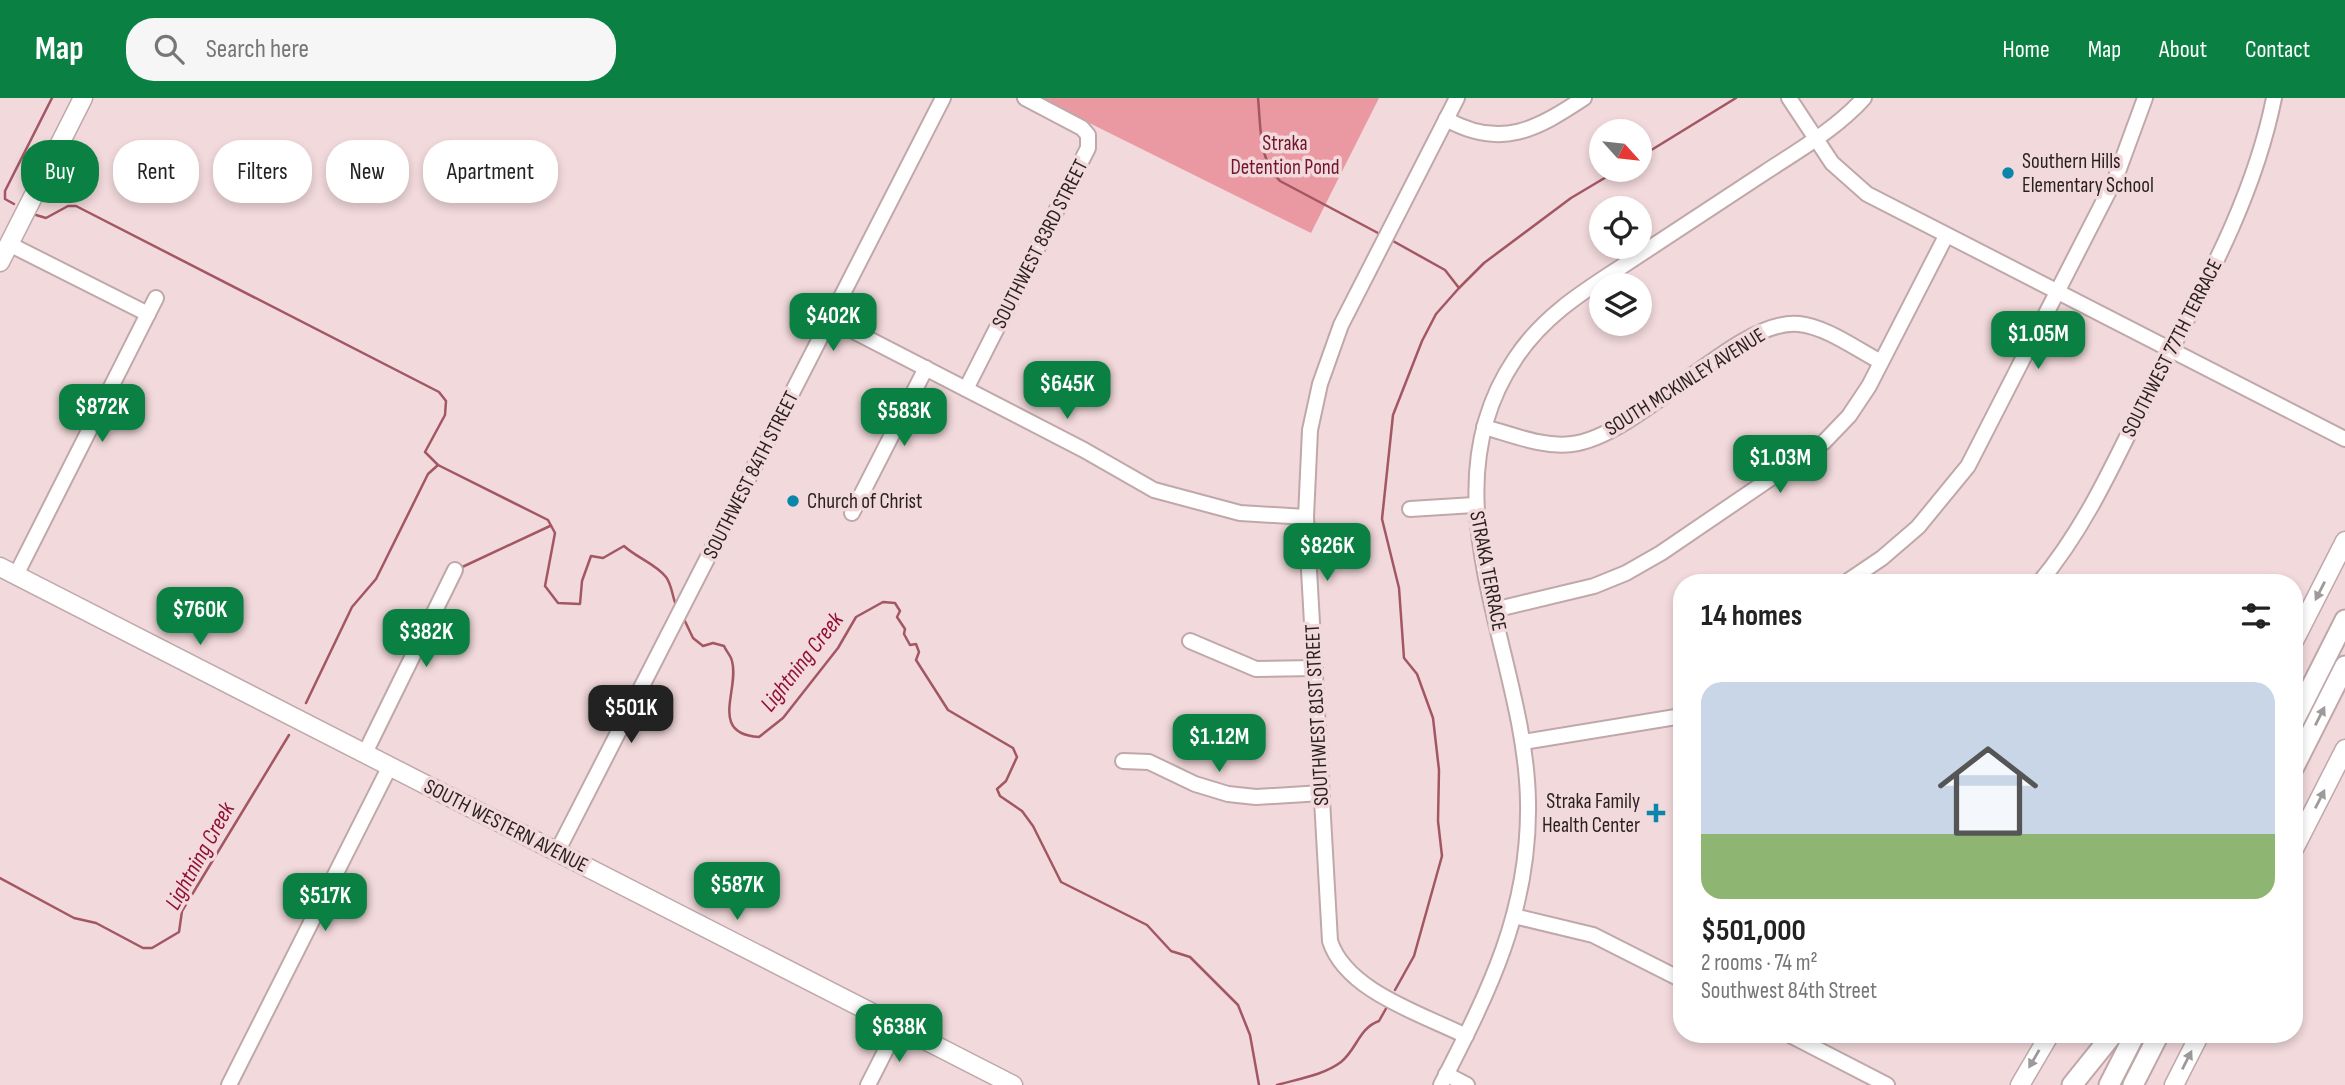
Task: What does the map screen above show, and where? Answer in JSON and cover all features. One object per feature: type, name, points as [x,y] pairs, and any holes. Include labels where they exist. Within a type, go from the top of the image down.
[{"type":"highway","points":[[2303,703],[2345,620]]},
{"type":"highway","points":[[2303,749],[2345,666]]},
{"type":"highway","points":[[2072,1085],[2106,1043]]},
{"type":"highway","points":[[2109,1085],[2130,1043]]},
{"type":"highway","points":[[2133,1085],[2154,1043]]},
{"type":"main road","points":[[0,261],[83,98]]},
{"type":"main road","points":[[2303,623],[2345,541]]},
{"type":"main road","name":"SOUTH WESTERN AVENUE","points":[[0,567],[1013,1085]]},
{"type":"main road","points":[[2303,831],[2345,749]]},
{"type":"main road","points":[[2020,1085],[2045,1043]]},
{"type":"main road","points":[[2174,1085],[2195,1043]]},
{"type":"street","name":"SOUTHWEST 84TH STREET","points":[[557,852],[943,98]]},
{"type":"street","name":"SOUTHWEST 83RD STREET","points":[[966,388],[1086,154],[1088,135],[1077,125],[1025,98]]},
{"type":"street","name":"SOUTHWEST 81ST STREET","points":[[1457,98],[1354,298],[1327,362],[1310,430],[1306,517],[1329,929],[1336,957],[1362,984],[1466,1036]]},
{"type":"street","points":[[1446,119],[1470,130],[1512,135],[1546,123],[1584,98]]},
{"type":"street","points":[[1789,98],[1832,163],[1860,189],[1945,236],[2345,439]]},
{"type":"street","name":"STRAKA TERRACE","points":[[1444,1080],[1492,984],[1514,916],[1528,836],[1522,742],[1474,505],[1475,464],[1484,427],[1506,373],[1530,338],[1555,313],[1816,139],[1864,98]]},
{"type":"street","points":[[1858,574],[1918,527],[1957,482],[1978,449],[2116,177],[2145,98]]},
{"type":"street","name":"SOUTHWEST 77TH TERRACE","points":[[2045,574],[2090,507],[2238,217],[2260,156],[2274,98]]},
{"type":"street","points":[[1494,610],[1594,586],[1661,553],[1824,442],[1860,401],[1945,236]]},
{"type":"street","points":[[9,243],[148,314]]},
{"type":"street","points":[[16,575],[156,298]]},
{"type":"street","points":[[830,319],[1163,493],[1240,513],[1306,517]]},
{"type":"street","name":"SOUTH MCKINLEY AVENUE","points":[[1484,427],[1548,444],[1584,442],[1612,430],[1756,335],[1783,325],[1816,328],[1881,362]]},
{"type":"street","points":[[852,513],[926,368]]},
{"type":"street","points":[[1410,509],[1474,505]]},
{"type":"street","points":[[365,753],[455,570]]},
{"type":"street","points":[[1189,641],[1256,668],[1315,668]]},
{"type":"street","points":[[1522,742],[1673,717]]},
{"type":"street","points":[[1123,761],[1149,762],[1195,784],[1228,794],[1256,797],[1322,793]]},
{"type":"street","points":[[229,1085],[390,766]]},
{"type":"street","points":[[1514,916],[1593,935],[1673,975]]},
{"type":"street","points":[[868,1085],[898,1026]]},
{"type":"street","points":[[1805,1043],[1887,1085]]},
{"type":"street","points":[[1444,1080],[1467,1085]]},
{"type":"green space","name":"Straka Detention Pond","points":[[1039,98],[1379,98],[1311,233]]},
{"type":"waterway","points":[[14,204],[5,199],[5,191],[52,98]]},
{"type":"waterway","points":[[1258,98],[1264,153],[1280,181],[1378,233]]},
{"type":"waterway","points":[[1652,150],[1736,98]]},
{"type":"waterway","points":[[1395,990],[1414,956],[1442,856],[1438,821],[1439,770],[1433,718],[1417,674],[1404,658],[1399,588],[1382,519],[1393,415],[1422,341],[1436,314],[1484,263],[1571,198],[1598,182]]},
{"type":"waterway","points":[[36,215],[46,218],[68,206],[76,206],[439,392],[446,401],[445,415],[425,452],[438,465],[548,520],[555,533],[545,586],[558,603],[580,604],[582,581],[591,556],[603,558],[624,546],[666,577],[676,605]]},
{"type":"waterway","points":[[1393,241],[1445,270],[1459,288]]},
{"type":"waterway","name":"Lightning Creek","points":[[306,703],[352,607],[376,579],[428,474],[438,465]]},
{"type":"waterway","points":[[458,569],[550,526]]},
{"type":"waterway","name":"Lightning Creek","points":[[683,617],[693,638],[703,646],[713,643],[724,646],[731,659],[733,672],[730,719],[734,728],[744,734],[759,737],[783,718],[838,648],[856,617],[883,602],[895,603],[900,611],[897,617],[905,629],[904,634],[910,645],[916,644],[919,652],[916,660],[948,710],[1013,748],[1017,757],[1006,781],[997,789],[1000,796],[1022,811],[1033,826],[1061,882],[1147,925],[1171,951],[1190,957],[1238,1005],[1250,1035],[1259,1085]]},
{"type":"waterway","name":"Lightning Creek","points":[[0,878],[74,918],[96,923],[143,948],[152,948],[179,932],[182,911],[289,735]]},
{"type":"waterway","points":[[1277,1085],[1319,1073],[1341,1062],[1362,1034],[1379,1021],[1388,1005]]},
{"type":"place","name":"Southern Hills Elementary School","points":[[2008,173]]},
{"type":"place","name":"Church of Christ","points":[[793,501]]},
{"type":"place","name":"Straka Family Health Center","points":[[1656,813]]}]
